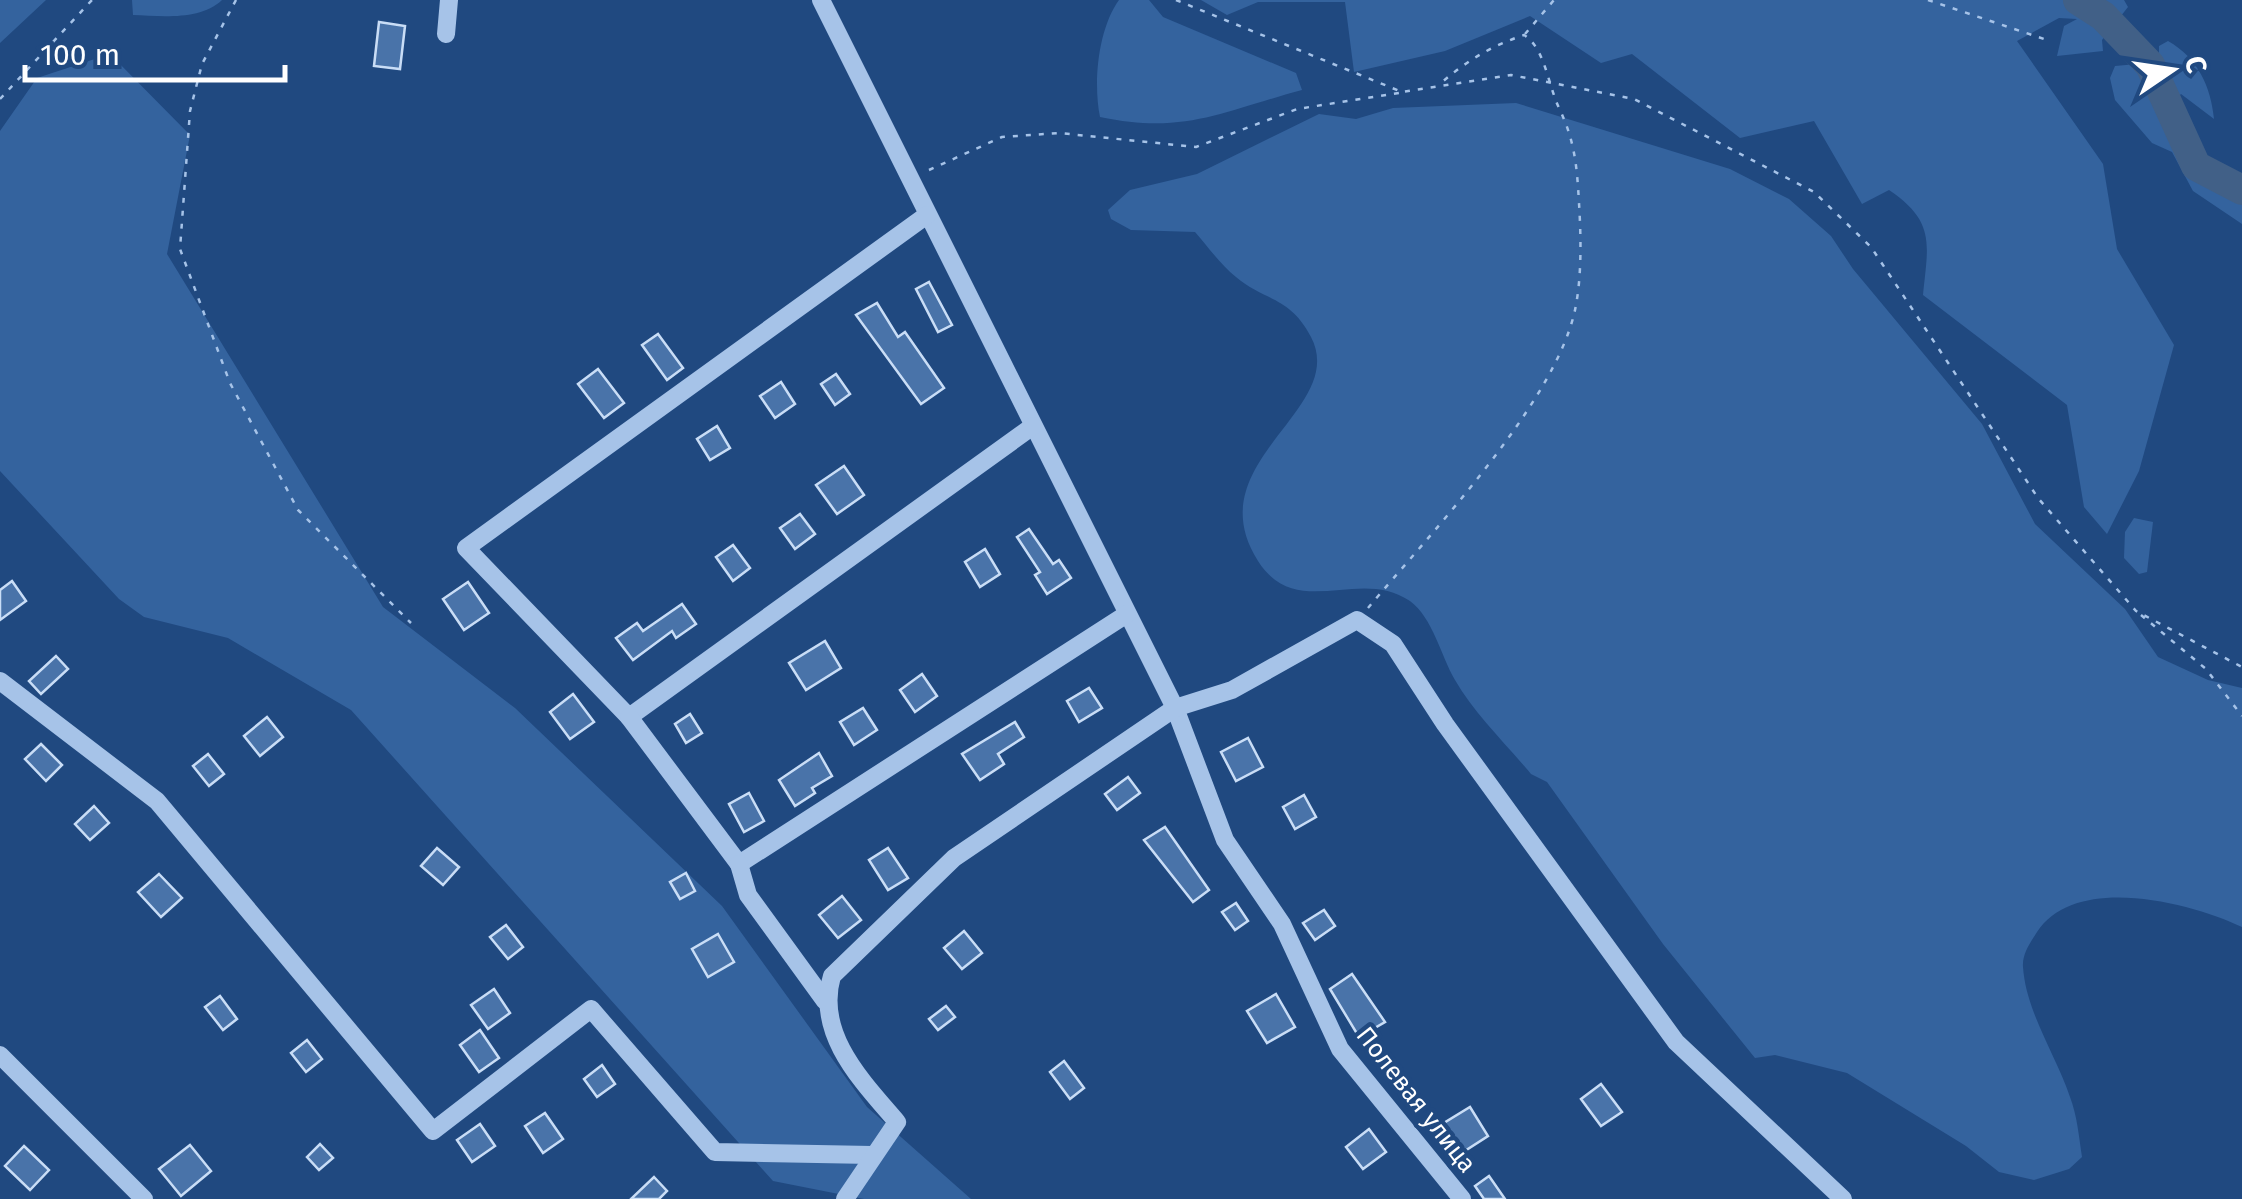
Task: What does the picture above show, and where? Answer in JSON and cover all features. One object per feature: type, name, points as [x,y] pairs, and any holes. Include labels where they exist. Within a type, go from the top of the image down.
[{"type":"street","points":[[446,34],[449,0]]},
{"type":"street","name":"Полевая улица","points":[[821,0],[1175,708],[1225,840],[1282,924],[1340,1049],[1462,1199]]},
{"type":"street","points":[[845,1199],[896,1122],[846,1062],[825,1001],[748,894],[739,864],[629,717],[466,548],[927,215]]},
{"type":"street","points":[[629,717],[1033,426]]},
{"type":"street","points":[[739,864],[1128,614]]},
{"type":"street","points":[[825,1001],[832,976],[954,858],[1175,708],[1232,690],[1357,620],[1393,644],[1444,724],[1676,1042],[1843,1199]]},
{"type":"street","points":[[0,682],[157,801],[433,1132],[591,1010],[715,1152],[872,1155]]},
{"type":"street","points":[[0,1055],[144,1199]]},
{"type":"path","points":[[0,98],[92,0]]},
{"type":"path","points":[[236,0],[202,64],[190,111],[180,249],[230,383],[298,510],[411,623]]},
{"type":"path","points":[[1176,0],[1402,92]]},
{"type":"path","points":[[1438,86],[1470,58],[1524,35],[1554,0]]},
{"type":"path","points":[[1928,0],[2050,41]]},
{"type":"path","points":[[1357,620],[1487,464],[1548,377],[1575,310],[1580,224],[1575,141],[1545,79],[1543,60],[1534,42],[1524,35]]},
{"type":"path","points":[[910,180],[1002,137],[1059,133],[1196,147],[1297,109],[1510,75],[1634,99],[1814,192],[1871,247],[2038,498],[2136,611],[2206,668],[2242,716]]},
{"type":"path","points":[[2136,611],[2242,667]]},
{"type":"shaded area","points":[[0,0],[46,0],[0,43]]},
{"type":"shaded area","points":[[132,0],[222,0],[203,11],[167,16],[133,15]]},
{"type":"shaded area","points":[[1119,0],[1149,0],[1163,17],[1296,73],[1302,90],[1180,122],[1130,122],[1100,117],[1099,57],[1106,26]]},
{"type":"shaded area","points":[[1201,0],[2124,0],[2128,7],[2102,40],[2103,51],[2057,56],[2064,26],[2077,19],[2059,18],[2017,41],[2103,164],[2117,249],[2174,345],[2139,471],[2107,534],[2084,507],[2067,405],[1923,295],[1927,248],[1922,224],[1889,190],[1862,204],[1814,121],[1740,138],[1632,54],[1601,63],[1530,16],[1445,51],[1354,72],[1345,2],[1258,2],[1227,15]]},
{"type":"shaded area","points":[[2168,41],[2195,65],[2206,85],[2214,119],[2181,94],[2175,100],[2213,180],[2242,205],[2242,224],[2193,191],[2172,152],[2152,143],[2115,100],[2110,78],[2115,66],[2159,62],[2159,46]]},
{"type":"shaded area","points":[[110,54],[190,135],[167,254],[383,607],[515,708],[722,906],[867,1107],[971,1199],[864,1199],[773,1181],[351,710],[228,638],[144,617],[119,599],[0,471],[0,131],[37,78]]},
{"type":"shaded area","points":[[1516,103],[1730,169],[1789,199],[1831,236],[1853,269],[1982,424],[2035,524],[2125,609],[2158,657],[2208,680],[2242,688],[2242,927],[2164,902],[2105,898],[2078,903],[2055,914],[2037,932],[2025,953],[2025,984],[2076,1119],[2082,1157],[2069,1169],[2034,1180],[1999,1172],[1966,1146],[1847,1073],[1775,1055],[1755,1058],[1663,944],[1547,782],[1531,774],[1471,704],[1418,608],[1390,592],[1291,588],[1274,579],[1258,561],[1244,526],[1245,494],[1257,466],[1310,389],[1317,364],[1311,337],[1285,306],[1236,277],[1195,232],[1131,230],[1111,219],[1108,210],[1130,190],[1197,174],[1319,114],[1356,119],[1393,108]]},
{"type":"shaded area","points":[[2134,518],[2153,522],[2147,572],[2139,574],[2124,558],[2125,532]]},
{"type":"building","points":[[379,22],[405,26],[400,69],[374,66]]},
{"type":"building","points":[[929,282],[952,325],[938,332],[916,289]]},
{"type":"building","points":[[877,303],[898,337],[905,332],[944,388],[921,404],[856,315]]},
{"type":"building","points":[[658,334],[683,368],[667,380],[642,345]]},
{"type":"building","points":[[598,369],[624,403],[604,418],[578,384]]},
{"type":"building","points":[[836,374],[850,394],[835,405],[821,384]]},
{"type":"building","points":[[781,382],[795,404],[775,418],[760,396]]},
{"type":"building","points":[[717,426],[730,448],[710,460],[697,439]]},
{"type":"building","points":[[844,466],[864,495],[837,514],[816,485]]},
{"type":"building","points":[[800,514],[815,534],[795,549],[780,528]]},
{"type":"building","points":[[1029,529],[1053,564],[1059,560],[1071,578],[1047,594],[1035,575],[1040,572],[1017,537]]},
{"type":"building","points":[[733,545],[750,568],[733,581],[716,557]]},
{"type":"building","points":[[985,549],[1000,574],[980,587],[965,562]]},
{"type":"building","points":[[12,581],[26,601],[0,620],[0,590]]},
{"type":"building","points":[[468,582],[489,613],[464,630],[443,599]]},
{"type":"building","points":[[682,604],[696,624],[676,638],[672,631],[633,660],[616,638],[637,623],[643,631]]},
{"type":"building","points":[[825,641],[841,668],[806,690],[789,663]]},
{"type":"building","points":[[56,656],[68,669],[41,694],[29,681]]},
{"type":"building","points":[[922,674],[937,696],[915,712],[900,690]]},
{"type":"building","points":[[1089,688],[1102,708],[1079,722],[1067,701]]},
{"type":"building","points":[[573,694],[594,722],[570,739],[550,712]]},
{"type":"building","points":[[863,708],[877,730],[854,745],[840,722]]},
{"type":"building","points":[[690,714],[702,733],[686,743],[675,724]]},
{"type":"building","points":[[267,717],[283,737],[260,756],[244,736]]},
{"type":"building","points":[[1015,722],[1024,737],[998,754],[1004,764],[980,780],[962,754]]},
{"type":"building","points":[[1248,738],[1263,767],[1236,781],[1221,752]]},
{"type":"building","points":[[41,744],[62,765],[46,781],[25,759]]},
{"type":"building","points":[[819,753],[832,776],[812,788],[815,793],[795,806],[779,780]]},
{"type":"building","points":[[208,754],[224,774],[209,786],[193,766]]},
{"type":"building","points":[[1128,777],[1140,793],[1117,810],[1105,794]]},
{"type":"building","points":[[749,793],[764,821],[744,832],[729,804]]},
{"type":"building","points":[[1304,795],[1316,817],[1295,829],[1283,807]]},
{"type":"building","points":[[94,806],[109,823],[90,840],[75,824]]},
{"type":"building","points":[[1165,827],[1209,890],[1193,902],[1144,840]]},
{"type":"building","points":[[437,848],[459,867],[443,885],[421,866]]},
{"type":"building","points":[[888,848],[908,878],[888,890],[869,860]]},
{"type":"building","points":[[686,873],[695,891],[680,899],[670,882]]},
{"type":"building","points":[[159,874],[182,898],[161,917],[138,892]]},
{"type":"building","points":[[842,896],[861,920],[838,938],[819,915]]},
{"type":"building","points":[[1236,903],[1248,921],[1235,930],[1222,912]]},
{"type":"building","points":[[1324,910],[1335,926],[1315,940],[1303,923]]},
{"type":"building","points":[[506,925],[523,947],[508,959],[490,937]]},
{"type":"building","points":[[964,931],[982,953],[962,969],[944,948]]},
{"type":"building","points":[[718,934],[734,962],[708,977],[692,949]]},
{"type":"building","points":[[1352,974],[1385,1022],[1359,1037],[1330,989]]},
{"type":"building","points":[[494,989],[510,1013],[488,1029],[471,1005]]},
{"type":"building","points":[[1276,994],[1295,1027],[1267,1043],[1247,1011]]},
{"type":"building","points":[[220,996],[237,1019],[223,1030],[205,1007]]},
{"type":"building","points":[[946,1006],[955,1017],[938,1030],[929,1019]]},
{"type":"building","points":[[480,1030],[499,1058],[479,1072],[460,1045]]},
{"type":"building","points":[[307,1040],[322,1059],[306,1072],[291,1053]]},
{"type":"building","points":[[1064,1061],[1084,1088],[1070,1099],[1050,1072]]},
{"type":"building","points":[[602,1065],[615,1084],[597,1097],[584,1079]]},
{"type":"building","points":[[1601,1084],[1622,1112],[1601,1126],[1581,1099]]},
{"type":"building","points":[[1470,1107],[1488,1136],[1457,1156],[1439,1126]]},
{"type":"building","points":[[545,1113],[563,1139],[543,1153],[525,1126]]},
{"type":"building","points":[[480,1124],[495,1146],[472,1162],[457,1140]]},
{"type":"building","points":[[1369,1129],[1386,1152],[1363,1169],[1346,1147]]},
{"type":"building","points":[[320,1144],[333,1158],[319,1170],[307,1157]]},
{"type":"building","points":[[190,1145],[211,1171],[181,1196],[159,1169]]},
{"type":"building","points":[[24,1146],[49,1170],[30,1190],[5,1166]]},
{"type":"building","points":[[1489,1176],[1505,1199],[1484,1199],[1475,1186]]},
{"type":"building","points":[[654,1177],[667,1191],[659,1199],[631,1199]]},
{"type":"waterway","points":[[2078,0],[2103,16],[2150,65],[2196,166],[2242,190]]}]
